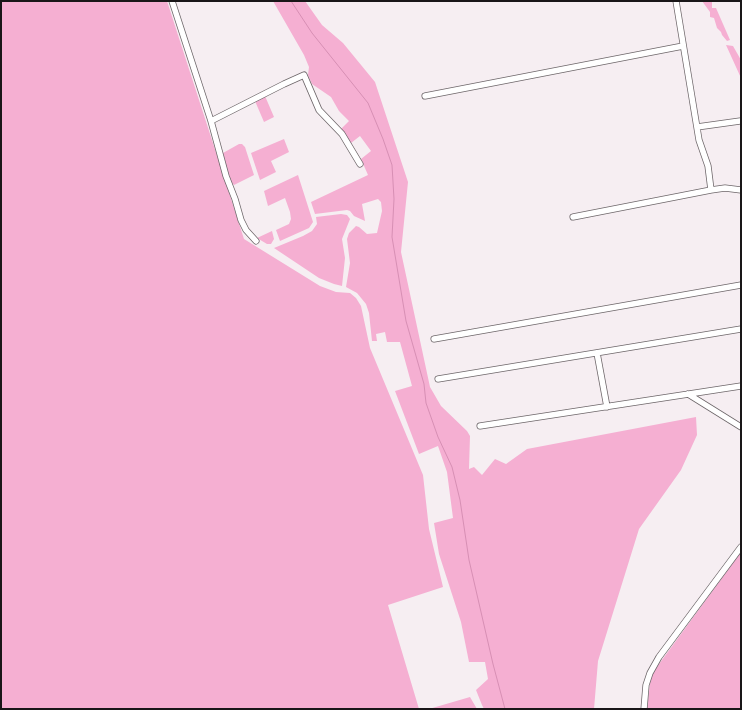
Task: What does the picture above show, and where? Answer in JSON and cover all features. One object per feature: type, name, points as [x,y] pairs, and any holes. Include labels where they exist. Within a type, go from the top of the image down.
[{"type":"street","points":[[172,1],[212,122],[226,176],[236,199],[243,226],[256,241]]},
{"type":"street","points":[[676,1],[697,127],[708,166],[711,190]]},
{"type":"street","points":[[426,96],[683,46]]},
{"type":"street","points":[[212,122],[304,75],[319,110],[342,134],[360,164]]},
{"type":"street","points":[[697,127],[740,121]]},
{"type":"street","points":[[573,217],[711,190],[725,188],[741,190]]},
{"type":"street","points":[[434,339],[741,285]]},
{"type":"street","points":[[438,379],[741,329]]},
{"type":"street","points":[[598,353],[607,407]]},
{"type":"street","points":[[480,426],[741,386]]},
{"type":"street","points":[[688,394],[741,428]]},
{"type":"street","points":[[644,709],[646,685],[659,657],[741,547]]},
{"type":"shaded area","points":[[1,1],[167,1],[244,239],[320,286],[336,292],[350,293],[361,306],[370,348],[423,475],[429,529],[443,587],[388,605],[419,709],[1,709]]},
{"type":"shaded area","points":[[273,1],[305,1],[322,25],[343,43],[375,82],[408,182],[401,252],[430,387],[441,406],[470,436],[469,469],[474,467],[482,475],[495,459],[506,464],[527,449],[696,417],[697,435],[681,470],[639,529],[598,661],[594,709],[484,709],[482,705],[476,690],[488,679],[485,662],[469,662],[461,622],[439,554],[434,523],[453,518],[447,472],[438,446],[419,454],[395,391],[412,386],[400,342],[387,342],[385,332],[376,334],[377,341],[372,341],[369,313],[366,304],[357,293],[346,287],[350,263],[347,239],[349,233],[356,226],[367,234],[377,233],[382,211],[381,202],[378,199],[362,204],[365,221],[347,210],[315,214],[311,202],[368,175],[361,159],[371,151],[360,136],[351,143],[341,129],[349,121],[339,111],[331,97],[312,84],[308,75],[309,67],[304,55]]},
{"type":"shaded area","points":[[702,1],[712,1],[712,8],[716,8],[730,40],[727,41],[722,35],[717,28],[714,18],[710,17],[710,12]]},
{"type":"shaded area","points":[[726,45],[733,46],[741,60],[741,78]]},
{"type":"shaded area","points":[[265,96],[274,117],[264,122],[255,101]]},
{"type":"shaded area","points":[[284,139],[289,152],[271,161],[276,172],[260,180],[251,153]]},
{"type":"shaded area","points":[[239,144],[245,147],[254,175],[234,185],[230,181],[223,153]]},
{"type":"shaded area","points":[[298,175],[313,222],[309,228],[280,241],[276,230],[289,224],[291,219],[290,212],[285,198],[268,206],[264,191]]},
{"type":"shaded area","points":[[347,215],[350,219],[342,239],[345,258],[342,286],[319,278],[274,248],[312,231],[317,224],[316,217]]},
{"type":"shaded area","points":[[272,231],[274,239],[271,244],[267,244],[257,238]]},
{"type":"shaded area","points":[[741,552],[741,709],[647,709],[651,675]]},
{"type":"shaded area","points":[[470,697],[477,709],[429,709]]},
{"type":"waterway","points":[[291,1],[312,33],[368,103],[392,165],[394,199],[392,237],[406,321],[424,384],[426,403],[438,437],[452,467],[460,500],[469,560],[505,709]]}]
